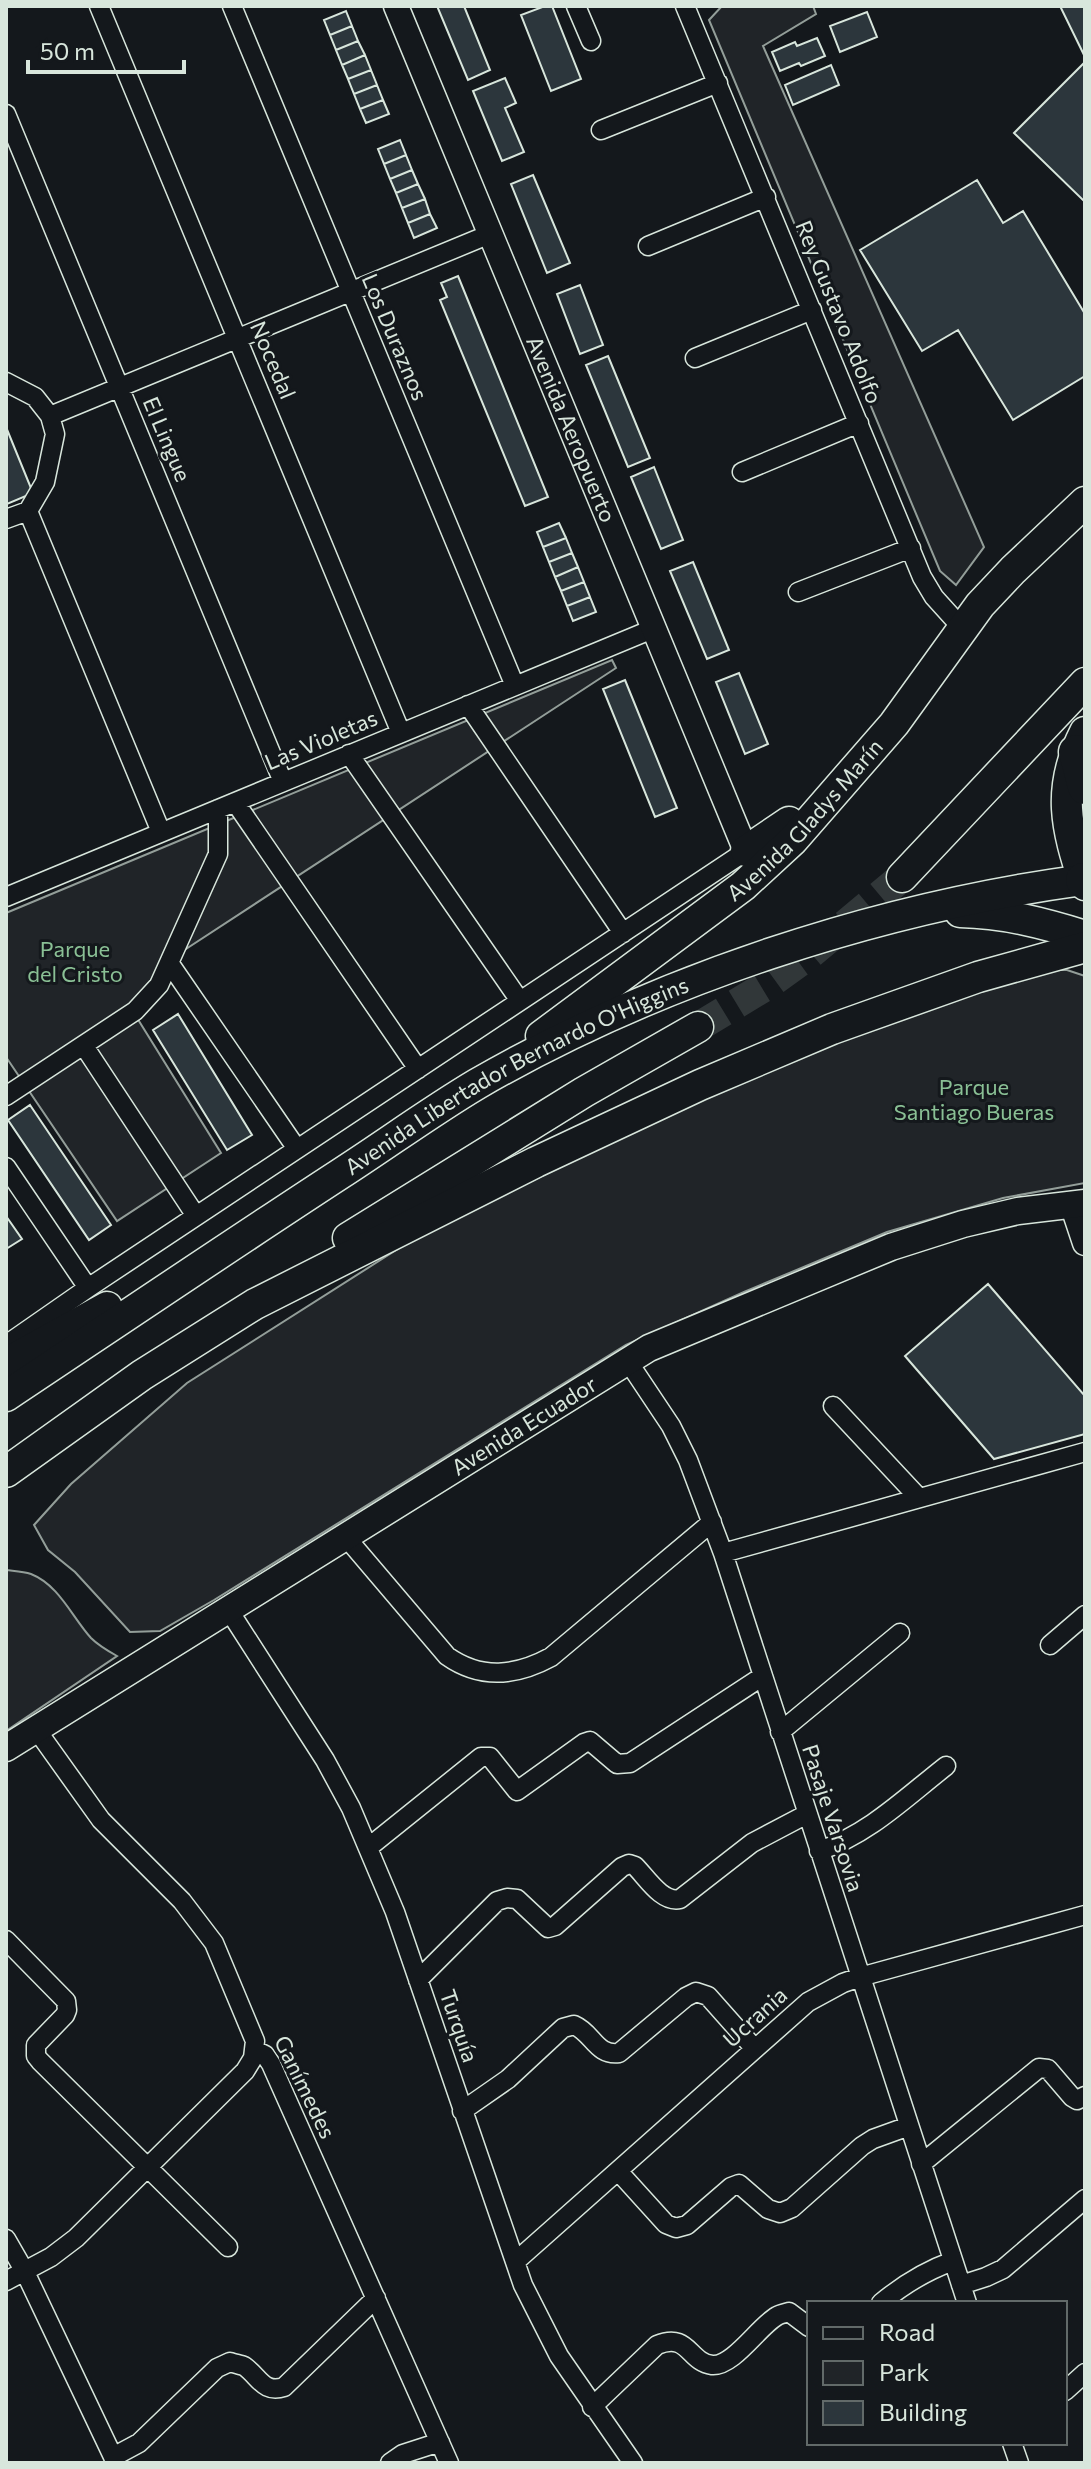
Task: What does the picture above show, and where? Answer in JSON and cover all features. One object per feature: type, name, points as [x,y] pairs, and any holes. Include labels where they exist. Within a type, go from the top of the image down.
[{"type":"highway","points":[[1081,742],[1085,787]]},
{"type":"main road","name":"Avenida Gladys Marín","points":[[476,1085],[743,886],[793,840],[894,724],[980,605],[1085,502]]},
{"type":"main road","points":[[902,877],[1085,683]]},
{"type":"main road","points":[[1081,742],[1067,780],[1066,817],[1084,882]]},
{"type":"main road","points":[[746,851],[804,811],[860,766]]},
{"type":"main road","name":"Avenida Libertador Bernardo O'Higgins","points":[[6,1396],[476,1085],[598,1023],[724,971],[829,936],[1005,892],[1084,882]]},
{"type":"main road","points":[[906,915],[997,913],[1040,921],[1085,936]]},
{"type":"main road","points":[[255,1304],[536,1162],[766,1057],[900,1004],[1005,969],[1085,947]]},
{"type":"main road","points":[[6,1472],[142,1375],[255,1304],[324,1254],[487,1150],[698,1027]]},
{"type":"main road","name":"Avenida Ecuador","points":[[6,1748],[627,1360],[677,1335],[891,1247],[963,1224],[1018,1211],[1079,1204]]},
{"type":"main road","points":[[6,1363],[145,1283],[251,1233]]},
{"type":"street","name":"Nocedal","points":[[99,6],[401,733]]},
{"type":"street","name":"Los Duraznos","points":[[232,6],[515,686]]},
{"type":"street","name":"Avenida Aeropuerto","points":[[396,6],[746,851]]},
{"type":"street","points":[[576,6],[591,41]]},
{"type":"street","name":"Rey Gustavo Adolfo","points":[[685,6],[922,577],[934,597],[962,628]]},
{"type":"street","points":[[601,130],[718,83]]},
{"type":"street","name":"El Lingue","points":[[6,114],[283,782]]},
{"type":"street","points":[[648,246],[766,197]]},
{"type":"street","points":[[50,416],[490,234]]},
{"type":"street","points":[[695,358],[812,310]]},
{"type":"street","points":[[6,382],[35,397],[50,416],[55,434],[45,482],[28,511],[6,519]]},
{"type":"street","points":[[742,472],[859,423]]},
{"type":"street","points":[[28,511],[161,832]]},
{"type":"street","points":[[798,592],[911,548]]},
{"type":"street","name":"Las Violetas","points":[[6,897],[655,628]]},
{"type":"street","points":[[468,705],[623,933]]},
{"type":"street","points":[[349,754],[520,1001]]},
{"type":"street","points":[[6,1096],[135,1011],[159,985],[218,854],[226,806]]},
{"type":"street","points":[[226,806],[418,1069]]},
{"type":"street","name":"Avenida Libertador Bernardo O'Higgins","points":[[6,1345],[746,851]]},
{"type":"street","points":[[170,964],[297,1149]]},
{"type":"street","points":[[84,1046],[196,1216]]},
{"type":"street","points":[[6,1167],[88,1288]]},
{"type":"street","points":[[1079,1204],[1085,1243]]},
{"type":"street","name":"Pasaje Varsovia","points":[[627,1360],[671,1426],[712,1522],[964,2294]]},
{"type":"street","points":[[833,1406],[919,1498]]},
{"type":"street","points":[[723,1553],[1085,1452]]},
{"type":"street","points":[[345,1536],[447,1656],[467,1668],[488,1674],[522,1670],[551,1657],[712,1522]]},
{"type":"street","name":"Turquía","points":[[228,1609],[332,1772],[369,1847],[515,2262],[546,2334],[592,2407],[633,2463]]},
{"type":"street","points":[[1050,1645],[1085,1615]]},
{"type":"street","points":[[780,1732],[900,1633]]},
{"type":"street","points":[[369,1847],[481,1757],[490,1757],[517,1791],[590,1741],[617,1764],[630,1763],[763,1676]]},
{"type":"street","name":"Ganímedes","points":[[36,1729],[94,1812],[182,1901],[206,1930],[225,1965],[253,2032],[255,2050],[265,2055],[271,2064],[449,2463]]},
{"type":"street","points":[[819,1851],[843,1843],[867,1829],[946,1766]]},
{"type":"street","points":[[418,1980],[497,1901],[517,1899],[548,1928],[555,1926],[629,1864],[635,1866],[665,1897],[672,1901],[680,1899],[752,1843],[807,1814]]},
{"type":"street","name":"Ucrania","points":[[515,2262],[808,2002],[860,1977],[1085,1915]]},
{"type":"street","points":[[6,1940],[63,1996],[67,2006],[65,2015],[36,2045],[36,2056],[228,2247]]},
{"type":"street","points":[[462,2111],[508,2079],[563,2028],[574,2025],[582,2029],[600,2050],[609,2054],[619,2053],[696,1992],[708,1996],[755,2049]]},
{"type":"street","points":[[6,2281],[51,2257],[76,2238],[245,2071],[255,2050]]},
{"type":"street","points":[[921,2164],[1039,2068],[1048,2069],[1072,2097],[1077,2100],[1085,2096]]},
{"type":"street","points":[[618,2171],[666,2224],[676,2228],[687,2225],[731,2187],[739,2184],[768,2209],[780,2213],[792,2208],[862,2146],[909,2126]]},
{"type":"street","points":[[964,2294],[986,2277],[1003,2269],[1085,2199]]},
{"type":"street","points":[[6,2239],[25,2272],[114,2460],[139,2443],[217,2368],[230,2362],[243,2365],[266,2388],[274,2390],[284,2387],[376,2298]]},
{"type":"street","points":[[883,2301],[927,2270],[953,2261]]},
{"type":"street","points":[[592,2407],[657,2345],[669,2340],[713,2365],[726,2362],[777,2316],[789,2312],[807,2326]]},
{"type":"street","points":[[1067,2389],[1085,2373]]},
{"type":"street","points":[[390,2463],[403,2454],[440,2442]]},
{"type":"green space","points":[[722,6],[813,6],[816,14],[763,46],[984,547],[956,585],[940,571],[709,20]]},
{"type":"green space","name":"Parque del Cristo","points":[[612,660],[616,668],[186,949],[162,968],[129,1005],[221,1153],[117,1221],[6,1057],[6,913]]},
{"type":"green space","name":"Parque Santiago Bueras","points":[[1053,970],[1067,970],[1085,976],[1085,1183],[1003,1198],[887,1232],[626,1345],[160,1631],[130,1632],[75,1572],[48,1550],[34,1525],[71,1484],[187,1383],[415,1238],[730,1084],[913,1011]]},
{"type":"green space","points":[[6,1570],[41,1579],[64,1602],[91,1638],[117,1656],[6,1731]]},
{"type":"building","points":[[437,6],[464,6],[490,70],[468,80]]},
{"type":"building","points":[[552,6],[581,79],[551,91],[521,15]]},
{"type":"building","points":[[1060,6],[1085,6],[1085,57]]},
{"type":"building","points":[[346,11],[352,26],[330,35],[324,20]]},
{"type":"building","points":[[867,12],[877,37],[840,52],[830,26]]},
{"type":"building","points":[[352,26],[358,41],[336,50],[330,35]]},
{"type":"building","points":[[817,38],[825,56],[780,71],[772,52],[795,42],[797,46]]},
{"type":"building","points":[[358,41],[365,55],[342,65],[336,50]]},
{"type":"building","points":[[365,55],[371,70],[348,79],[342,65]]},
{"type":"building","points":[[1085,62],[1085,202],[1014,133]]},
{"type":"building","points":[[831,65],[839,85],[793,105],[785,85]]},
{"type":"building","points":[[371,70],[377,85],[354,94],[348,79]]},
{"type":"building","points":[[505,78],[516,103],[505,108],[524,152],[502,161],[473,91]]},
{"type":"building","points":[[377,85],[383,100],[360,109],[354,94]]},
{"type":"building","points":[[383,100],[389,114],[366,123],[360,109]]},
{"type":"building","points":[[400,140],[406,155],[384,164],[378,149]]},
{"type":"building","points":[[406,155],[412,170],[390,179],[384,164]]},
{"type":"building","points":[[412,170],[418,184],[396,193],[390,179]]},
{"type":"building","points":[[533,175],[570,263],[547,273],[511,184]]},
{"type":"building","points":[[977,180],[1003,223],[1023,211],[1085,314],[1085,376],[1013,420],[958,330],[922,351],[860,250]]},
{"type":"building","points":[[418,184],[425,199],[402,208],[396,193]]},
{"type":"building","points":[[425,199],[430,214],[408,223],[402,208]]},
{"type":"building","points":[[430,214],[437,228],[414,238],[408,223]]},
{"type":"building","points":[[458,276],[548,497],[525,506],[440,300],[447,297],[441,283]]},
{"type":"building","points":[[580,285],[603,345],[580,354],[557,294]]},
{"type":"building","points":[[608,356],[650,458],[628,467],[586,365]]},
{"type":"building","points":[[6,427],[33,493],[7,504],[6,501]]},
{"type":"building","points":[[654,467],[683,540],[661,549],[631,477]]},
{"type":"building","points":[[559,523],[566,538],[543,547],[537,532]]},
{"type":"building","points":[[566,538],[572,553],[549,562],[543,547]]},
{"type":"building","points":[[572,553],[578,567],[555,577],[549,562]]},
{"type":"building","points":[[693,562],[729,650],[707,659],[670,571]]},
{"type":"building","points":[[578,567],[584,582],[561,591],[555,577]]},
{"type":"building","points":[[584,582],[590,597],[567,606],[561,591]]},
{"type":"building","points":[[590,597],[596,612],[573,621],[567,606]]},
{"type":"building","points":[[739,673],[768,744],[745,754],[716,682]]},
{"type":"building","points":[[625,680],[677,808],[655,817],[603,689]]},
{"type":"building","points":[[178,1014],[252,1135],[227,1150],[153,1030]]},
{"type":"building","points":[[30,1105],[111,1225],[89,1240],[8,1120]]},
{"type":"building","points":[[6,1216],[22,1239],[6,1249]]},
{"type":"building","points":[[988,1284],[1085,1396],[1085,1434],[994,1459],[905,1356]]},
{"type":"tunnel","points":[[698,1027],[769,984],[809,955],[902,877]]}]
